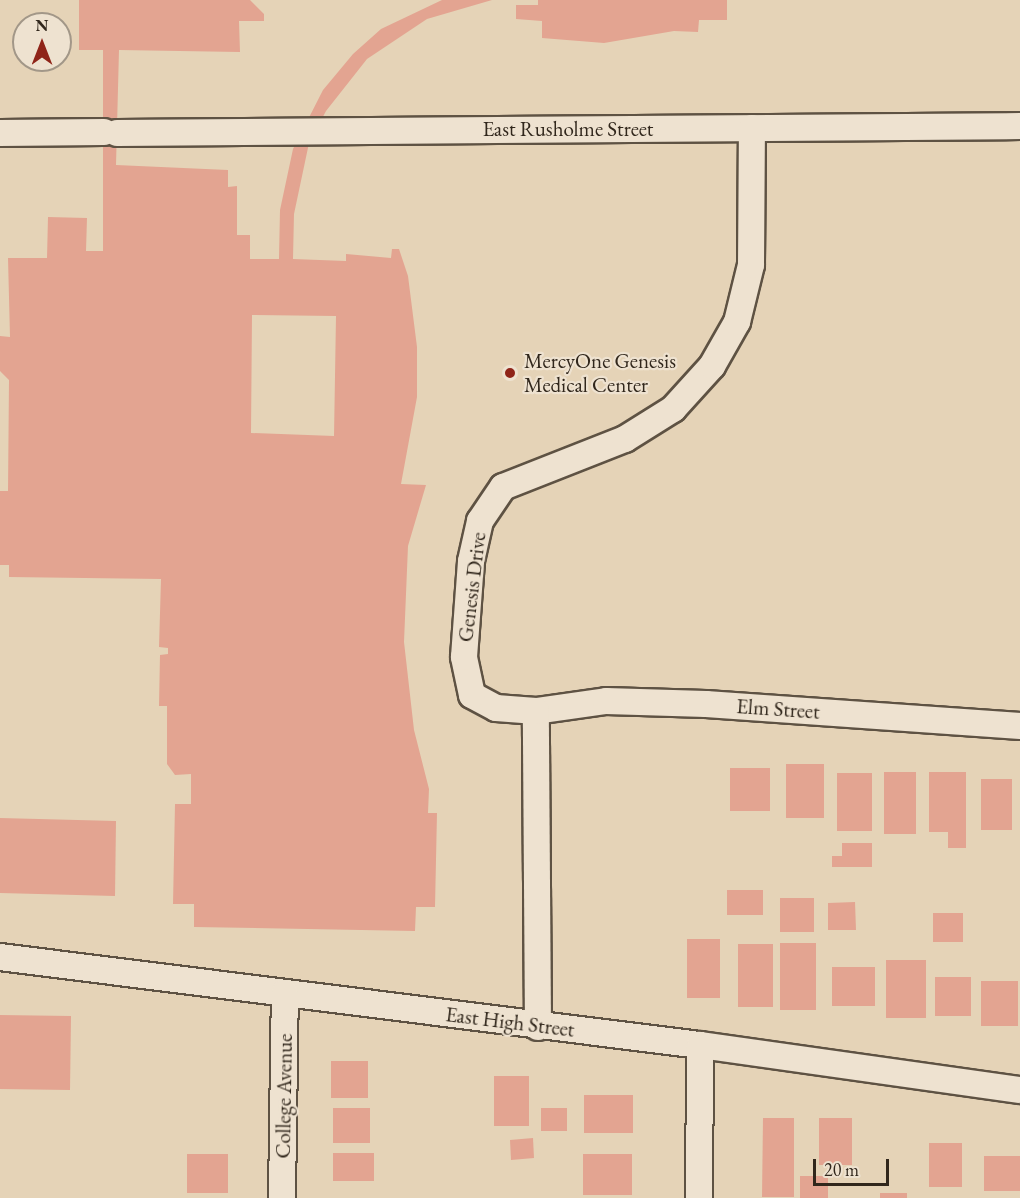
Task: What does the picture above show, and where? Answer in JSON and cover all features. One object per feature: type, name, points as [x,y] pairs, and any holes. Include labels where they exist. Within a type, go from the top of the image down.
[{"type":"street","name":"East Rusholme Street","points":[[0,133],[1020,126]]},
{"type":"street","name":"Genesis Drive","points":[[536,711],[496,708],[472,695],[464,657],[471,561],[480,521],[503,487],[625,439],[673,409],[712,366],[737,322],[751,265],[752,128]]},
{"type":"street","name":"Elm Street","points":[[536,711],[606,701],[706,704],[1020,726]]},
{"type":"street","points":[[536,711],[538,1027]]},
{"type":"street","name":"East High Street","points":[[0,957],[538,1027],[700,1045],[1020,1090]]},
{"type":"street","name":"College Avenue","points":[[282,1198],[285,993]]},
{"type":"street","points":[[699,1198],[700,1045]]},
{"type":"building","points":[[79,0],[250,0],[264,14],[264,21],[239,21],[240,52],[119,50],[116,165],[228,170],[228,187],[237,186],[237,235],[250,235],[250,259],[279,259],[280,210],[293,149],[323,90],[353,54],[381,29],[442,0],[492,0],[427,19],[367,59],[326,111],[309,143],[294,214],[293,259],[346,261],[346,254],[391,258],[392,249],[399,249],[408,276],[417,347],[417,397],[401,484],[426,485],[408,546],[404,642],[414,730],[429,789],[428,813],[437,813],[435,907],[416,907],[415,931],[194,927],[194,904],[173,904],[175,804],[191,804],[191,774],[175,775],[167,764],[167,706],[159,706],[160,655],[168,654],[168,648],[159,647],[161,579],[9,577],[9,565],[0,565],[0,491],[8,491],[9,380],[0,371],[0,336],[10,337],[8,258],[47,258],[48,217],[87,218],[86,251],[103,251],[103,50],[79,50]],"holes":[[[252,315],[336,316],[334,436],[251,433]]]},
{"type":"building","points":[[538,0],[727,0],[727,20],[699,20],[698,32],[674,31],[604,43],[542,38],[542,21],[516,19],[516,5],[538,5]]},
{"type":"building","points":[[786,764],[824,764],[824,818],[786,818]]},
{"type":"building","points":[[730,768],[770,768],[770,811],[730,811]]},
{"type":"building","points":[[884,772],[916,772],[916,834],[884,834]]},
{"type":"building","points":[[929,772],[966,772],[966,848],[948,848],[948,832],[929,832]]},
{"type":"building","points":[[837,773],[872,773],[872,831],[837,831]]},
{"type":"building","points":[[981,779],[1012,779],[1012,830],[981,830]]},
{"type":"building","points":[[0,818],[116,821],[115,896],[0,893]]},
{"type":"building","points":[[842,843],[872,843],[872,867],[832,867],[832,856],[842,856]]},
{"type":"building","points":[[727,890],[763,890],[763,915],[727,915]]},
{"type":"building","points":[[780,898],[814,898],[814,932],[780,932]]},
{"type":"building","points":[[855,902],[856,930],[828,930],[828,903]]},
{"type":"building","points":[[933,913],[963,913],[963,942],[933,942]]},
{"type":"building","points":[[687,939],[720,939],[720,998],[687,998]]},
{"type":"building","points":[[780,943],[816,943],[816,1010],[780,1010]]},
{"type":"building","points":[[738,944],[773,944],[773,1007],[738,1007]]},
{"type":"building","points":[[886,960],[926,960],[926,1018],[886,1018]]},
{"type":"building","points":[[832,967],[875,967],[875,1006],[832,1006]]},
{"type":"building","points":[[935,977],[971,977],[971,1016],[935,1016]]},
{"type":"building","points":[[981,981],[1018,981],[1018,1026],[981,1026]]},
{"type":"building","points":[[0,1015],[71,1016],[70,1090],[0,1089]]},
{"type":"building","points":[[331,1061],[368,1061],[368,1098],[331,1098]]},
{"type":"building","points":[[494,1076],[529,1076],[529,1126],[494,1126]]},
{"type":"building","points":[[584,1095],[633,1095],[633,1133],[584,1133]]},
{"type":"building","points":[[333,1108],[370,1108],[370,1143],[333,1143]]},
{"type":"building","points":[[541,1108],[567,1108],[567,1131],[541,1131]]},
{"type":"building","points":[[763,1118],[794,1118],[794,1197],[762,1197]]},
{"type":"building","points":[[819,1118],[852,1118],[852,1165],[819,1165]]},
{"type":"building","points":[[533,1138],[534,1158],[511,1160],[510,1140]]},
{"type":"building","points":[[929,1143],[962,1143],[962,1187],[929,1187]]},
{"type":"building","points":[[333,1153],[374,1153],[374,1181],[333,1181]]},
{"type":"building","points":[[187,1154],[228,1154],[228,1193],[187,1193]]},
{"type":"building","points":[[583,1154],[632,1154],[632,1195],[583,1195]]},
{"type":"building","points":[[984,1156],[1020,1156],[1020,1191],[984,1191]]},
{"type":"building","points":[[800,1176],[828,1176],[828,1198],[800,1198]]},
{"type":"building","points":[[880,1193],[907,1193],[907,1198],[880,1198]]},
{"type":"place","name":"MercyOne Genesis Medical Center","points":[[510,373]]}]
